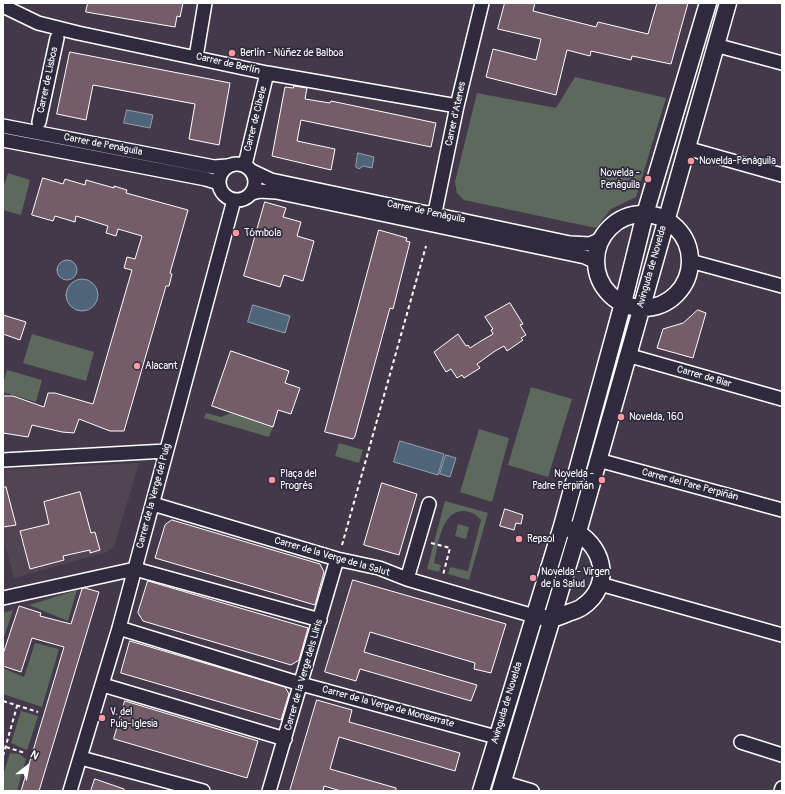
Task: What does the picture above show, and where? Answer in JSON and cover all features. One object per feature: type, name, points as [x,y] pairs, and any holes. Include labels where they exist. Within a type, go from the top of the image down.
[{"type":"main road","name":"Avinguda de Novelda","points":[[481,791],[496,737],[562,526],[623,303],[645,214],[708,3]]},
{"type":"main road","name":"Avinguda de Novelda","points":[[501,787],[578,532],[640,308],[728,3]]},
{"type":"main road","points":[[645,214],[666,220],[675,226],[683,236],[688,249],[690,261],[686,281],[675,296],[659,305],[640,308],[623,303],[609,293],[600,280],[596,262],[597,250],[601,239],[612,226],[632,215],[645,214]]},
{"type":"main road","points":[[534,616],[552,619],[582,608],[592,598],[600,584],[602,568],[599,555],[588,539],[578,532],[562,526]]},
{"type":"street","points":[[196,57],[205,3]]},
{"type":"street","name":"Carrer d'Atenes","points":[[434,220],[457,106],[482,3]]},
{"type":"street","name":"Carrer de Berlín","points":[[3,6],[38,23],[78,33],[267,73],[457,106]]},
{"type":"street","name":"Carrer de Lisboa","points":[[39,122],[57,38]]},
{"type":"street","points":[[716,45],[782,63]]},
{"type":"street","name":"Carrer de Cíbele","points":[[248,168],[267,73]]},
{"type":"street","name":"Carrer de Penàguila","points":[[3,126],[214,167],[227,166]]},
{"type":"street","name":"Carrer de Penàguila","points":[[3,140],[206,179],[219,183]]},
{"type":"street","points":[[686,148],[782,175]]},
{"type":"street","points":[[236,164],[248,168],[255,178],[255,186],[252,193],[243,199],[234,200],[226,197],[221,191],[219,183],[220,174],[227,166],[236,164]]},
{"type":"street","name":"Carrer de Penàguila","points":[[248,168],[271,180],[585,257],[596,262]]},
{"type":"street","name":"Carrer de Penàguila","points":[[252,193],[260,191],[276,192],[570,243],[590,244],[601,239]]},
{"type":"street","name":"Carrer de la Verge del Puig","points":[[70,791],[119,628],[234,200]]},
{"type":"street","points":[[690,261],[782,286]]},
{"type":"street","name":"Carrer de Biar","points":[[627,355],[782,399]]},
{"type":"street","points":[[3,460],[166,451]]},
{"type":"street","name":"Carrer del Pare Perpiñán","points":[[598,460],[782,510]]},
{"type":"street","name":"Carrer de la Verge de la Salut","points":[[153,504],[338,560],[379,568],[407,579],[534,616]]},
{"type":"street","points":[[407,579],[429,504]]},
{"type":"street","name":"Carrer de la Verge dels Lliris","points":[[269,791],[338,560]]},
{"type":"street","points":[[3,598],[135,569],[320,620]]},
{"type":"street","points":[[600,584],[782,634]]},
{"type":"street","name":"Carrer de la Verge de Monserrate","points":[[119,628],[301,684],[496,737]]},
{"type":"street","points":[[103,685],[285,739]]},
{"type":"street","points":[[741,742],[782,755]]},
{"type":"street","points":[[81,758],[203,791]]},
{"type":"street","points":[[501,787],[532,791]]},
{"type":"path","points":[[342,545],[426,246]]},
{"type":"path","points":[[431,543],[450,548],[443,575]]},
{"type":"path","points":[[3,701],[38,712]]},
{"type":"path","points":[[3,756],[17,706]]},
{"type":"path","points":[[6,747],[26,753]]},
{"type":"shaded area","points":[[139,463],[114,547],[107,552],[14,578],[3,537],[3,470]]},
{"type":"green space","points":[[575,77],[666,98],[636,197],[611,209],[596,228],[464,200],[457,193],[455,182],[477,93],[556,108]]},
{"type":"green space","points":[[8,173],[30,180],[21,215],[3,210],[3,189]]},
{"type":"green space","points":[[32,334],[94,352],[86,381],[23,363]]},
{"type":"green space","points":[[7,370],[42,380],[36,402],[3,392],[3,384]]},
{"type":"green space","points":[[531,387],[572,399],[548,477],[508,465]]},
{"type":"green space","points":[[206,413],[221,417],[231,413],[273,427],[269,437],[204,418]]},
{"type":"green space","points":[[479,429],[509,438],[492,502],[460,492]]},
{"type":"green space","points":[[339,443],[363,450],[359,463],[335,456]]},
{"type":"green space","points":[[445,501],[488,513],[469,580],[448,574],[450,567],[468,571],[481,520],[468,511],[457,512],[446,522],[439,539],[434,563],[441,565],[439,572],[427,569]]},
{"type":"green space","points":[[458,524],[469,527],[466,539],[455,536]]},
{"type":"green space","points":[[77,590],[68,621],[29,605]]},
{"type":"green space","points":[[13,610],[3,640],[3,613]]},
{"type":"green space","points":[[35,643],[59,649],[42,707],[3,694],[3,668],[24,677]]},
{"type":"green space","points":[[21,711],[38,716],[27,750],[11,743]]},
{"type":"green space","points":[[10,753],[19,754],[26,759],[17,791],[3,791],[3,776]]},
{"type":"water","points":[[127,110],[153,115],[150,128],[124,123]]},
{"type":"water","points":[[358,153],[374,157],[372,168],[363,166],[359,169],[356,167]]},
{"type":"water","points":[[67,260],[74,263],[77,270],[74,277],[67,280],[60,277],[57,270],[60,263]]},
{"type":"water","points":[[82,279],[88,280],[95,286],[98,295],[97,301],[91,308],[82,311],[76,310],[69,304],[66,295],[67,289],[73,282]]},
{"type":"water","points":[[253,305],[290,316],[285,333],[248,322]]},
{"type":"water","points":[[400,441],[444,454],[438,475],[394,462]]},
{"type":"water","points":[[446,455],[456,458],[450,477],[440,474]]},
{"type":"building","points":[[88,3],[183,3],[180,17],[177,16],[175,27],[86,12]]},
{"type":"building","points":[[505,3],[535,3],[533,11],[596,27],[598,22],[648,34],[657,3],[688,3],[671,64],[632,56],[631,60],[591,51],[590,56],[567,50],[556,95],[486,77],[493,49],[536,60],[541,39],[498,29]]},
{"type":"building","points":[[70,52],[230,83],[219,145],[189,139],[195,104],[93,85],[86,120],[57,114]]},
{"type":"building","points":[[294,86],[307,88],[305,99],[330,103],[331,101],[436,123],[431,147],[301,120],[297,141],[335,149],[331,170],[272,156],[285,87],[293,88]]},
{"type":"building","points":[[43,178],[63,184],[65,179],[85,185],[86,180],[114,188],[114,186],[127,190],[126,193],[188,210],[170,273],[172,274],[169,286],[166,286],[124,431],[110,431],[79,419],[74,433],[62,432],[32,425],[28,437],[3,433],[3,396],[13,396],[44,407],[48,393],[55,393],[93,404],[132,270],[124,268],[127,257],[135,259],[142,236],[118,229],[116,236],[106,233],[108,226],[76,216],[75,222],[55,216],[53,221],[32,215]]},
{"type":"building","points":[[265,202],[286,208],[283,217],[301,222],[297,236],[314,241],[303,281],[284,275],[280,287],[244,276]]},
{"type":"building","points":[[379,230],[407,238],[406,241],[410,242],[393,309],[390,308],[353,439],[325,432]]},
{"type":"building","points":[[510,303],[523,324],[520,325],[526,335],[521,338],[523,340],[507,351],[504,346],[495,351],[477,364],[480,368],[464,378],[462,375],[457,378],[451,369],[446,372],[434,352],[458,334],[466,346],[468,345],[470,348],[493,334],[491,330],[493,329],[485,317]]},
{"type":"building","points":[[698,310],[706,313],[693,358],[657,348],[663,329],[683,323]]},
{"type":"building","points":[[3,315],[26,322],[20,340],[3,334]]},
{"type":"building","points":[[231,351],[289,371],[285,383],[300,388],[291,414],[278,410],[273,427],[212,406]]},
{"type":"building","points":[[382,483],[417,494],[399,555],[364,545]]},
{"type":"building","points":[[6,487],[16,525],[3,527],[3,488]]},
{"type":"building","points":[[80,492],[91,533],[95,532],[100,550],[90,553],[90,550],[63,556],[64,560],[30,569],[20,531],[49,524],[44,502]]},
{"type":"building","points":[[505,509],[523,515],[521,524],[516,523],[514,530],[500,526]]},
{"type":"building","points":[[172,520],[320,564],[324,572],[315,605],[155,558],[165,525]]},
{"type":"building","points":[[353,580],[506,624],[491,673],[474,669],[475,663],[370,632],[364,652],[477,685],[471,701],[360,669],[356,681],[325,672]]},
{"type":"building","points":[[148,581],[308,628],[299,660],[291,665],[143,621],[138,613]]},
{"type":"building","points":[[85,588],[99,592],[39,791],[21,791],[64,647],[32,638],[21,672],[3,666],[3,654],[19,606],[41,613],[40,616],[71,624],[82,589]]},
{"type":"building","points":[[130,641],[285,687],[289,694],[281,720],[121,673]]},
{"type":"building","points":[[317,700],[352,710],[349,722],[460,753],[455,771],[339,737],[330,769],[396,788],[396,791],[341,791],[324,786],[323,791],[290,791]]},
{"type":"building","points":[[125,701],[258,741],[247,778],[114,739]]},
{"type":"building","points":[[95,779],[124,789],[124,791],[91,791]]},
{"type":"place","name":"Berlín - Núñez de Balboa","points":[[232,53]]},
{"type":"place","name":"Novelda-Penàguila","points":[[691,161]]},
{"type":"place","name":"Novelda - Penáguila","points":[[648,179]]},
{"type":"place","name":"Tómbola","points":[[236,233]]},
{"type":"place","name":"Alacant","points":[[137,366]]},
{"type":"place","name":"Novelda, 160","points":[[621,417]]},
{"type":"place","name":"Plaça del Progrés","points":[[272,480]]},
{"type":"place","name":"Novelda - Padre Perpiñán","points":[[602,480]]},
{"type":"place","name":"Repsol","points":[[519,539]]},
{"type":"place","name":"Novelda - Virgen de la Salud","points":[[533,578]]},
{"type":"place","name":"V. del Puig-Iglesia","points":[[102,718]]}]
